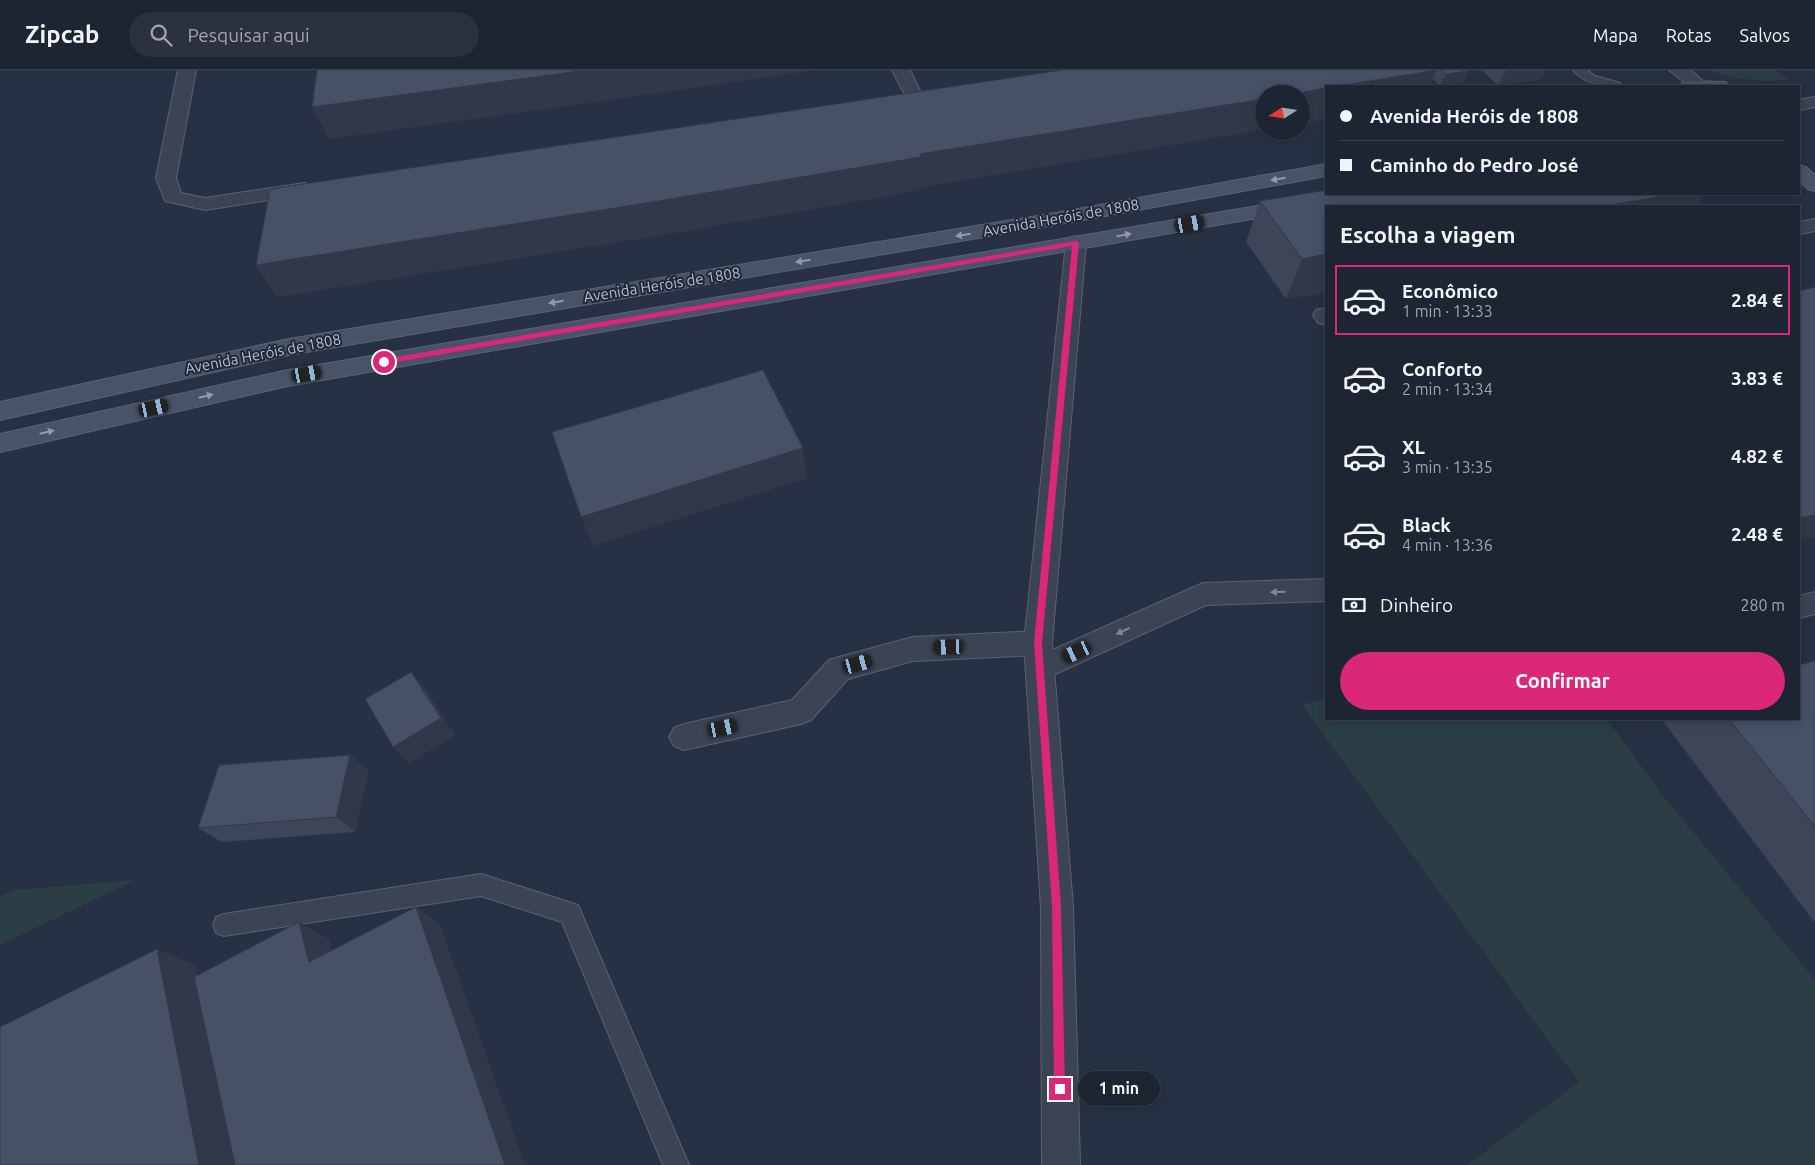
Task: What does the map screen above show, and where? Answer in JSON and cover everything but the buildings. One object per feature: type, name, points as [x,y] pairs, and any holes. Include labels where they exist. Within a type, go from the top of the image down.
[{"type":"main road","name":"Avenida Heróis de 1808","points":[[0,411],[289,347],[1061,218],[1325,170]]},
{"type":"main road","points":[[1800,172],[1815,185]]},
{"type":"main road","name":"Avenida Heróis de 1808","points":[[0,443],[288,378],[1356,195]]},
{"type":"street","points":[[187,70],[166,178],[172,197],[205,204],[323,187]]},
{"type":"street","points":[[901,70],[915,99]]},
{"type":"street","points":[[1678,70],[1693,85]]},
{"type":"street","points":[[896,102],[935,96]]},
{"type":"street","points":[[1800,105],[1815,102]]},
{"type":"street","points":[[1800,228],[1815,225]]},
{"type":"street","points":[[1061,1165],[1056,907],[1039,656],[1076,243]]},
{"type":"street","points":[[684,737],[800,711],[839,668],[913,649],[1039,656],[1203,594],[1325,590]]},
{"type":"street","points":[[1800,607],[1815,603]]},
{"type":"lane","points":[[1579,70],[1591,79],[1612,85]]},
{"type":"lane","points":[[224,925],[480,884],[570,913],[676,1165]]},
{"type":"shaded area","points":[[1709,70],[1775,70],[1789,80],[1748,80]]},
{"type":"shaded area","points":[[1325,698],[1325,720],[1608,720],[1661,793],[1815,980],[1815,1165],[1467,1165],[1579,1082],[1302,705]]},
{"type":"shaded area","points":[[135,880],[0,945],[0,896],[14,890]]},
{"type":"route","points":[[384,362],[1076,243],[1038,643],[1056,907],[1060,1089]]}]
